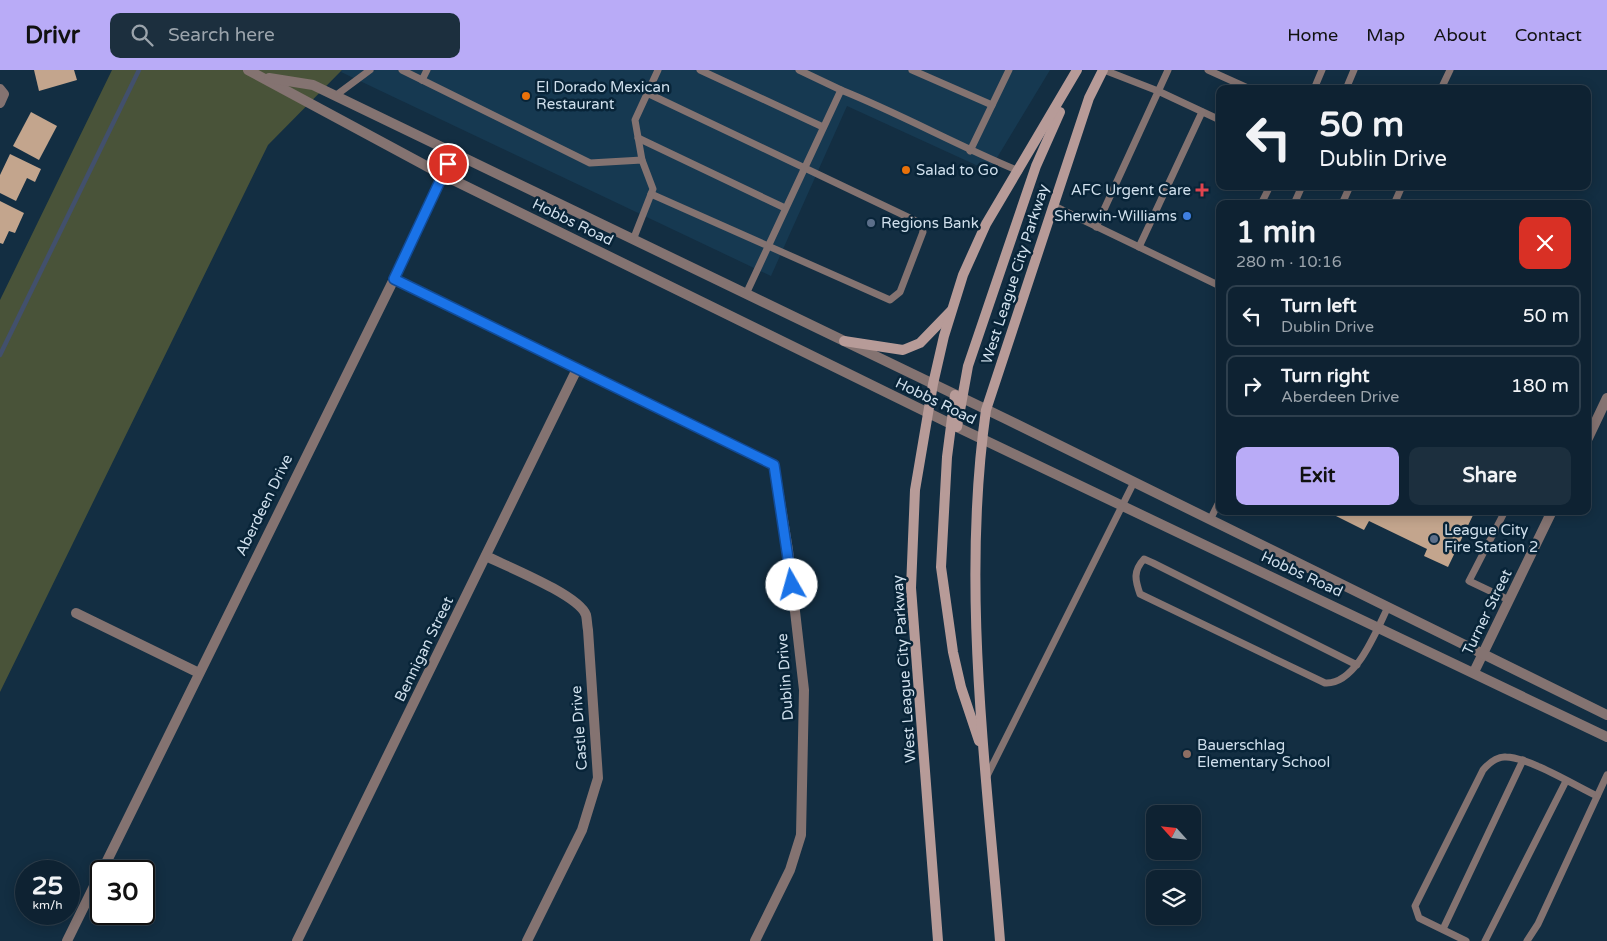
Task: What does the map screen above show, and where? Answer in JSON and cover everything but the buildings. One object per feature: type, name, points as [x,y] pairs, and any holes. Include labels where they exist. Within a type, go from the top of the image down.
[{"type":"main road","name":"West League City Parkway","points":[[938,941],[911,588],[915,490],[933,384],[963,274],[986,224],[1078,70]]},
{"type":"main road","points":[[986,764],[961,688],[944,595],[942,523],[954,426],[958,396],[1013,231],[1036,166],[1078,70]]},
{"type":"main road","name":"West League City Parkway","points":[[1000,941],[975,630],[974,520],[981,439],[986,410],[1089,98],[1104,70]]},
{"type":"main road","points":[[844,341],[903,350],[920,344],[952,310]]},
{"type":"street","name":"Hobbs Road","points":[[248,70],[443,175],[954,426],[1607,737]]},
{"type":"street","name":"Hobbs Road","points":[[260,76],[313,85],[958,396],[1607,715]]},
{"type":"street","name":"Aberdeen Drive","points":[[107,860],[394,279],[453,153]]},
{"type":"street","name":"Dublin Drive","points":[[394,279],[774,465],[788,550],[804,690],[801,835],[790,870],[755,941]]},
{"type":"street","name":"Bennigan Street","points":[[297,941],[577,369]]},
{"type":"street","points":[[1591,432],[1607,398]]},
{"type":"street","name":"Turner Street","points":[[1474,672],[1550,515]]},
{"type":"street","name":"Castle Drive","points":[[486,556],[564,594],[578,603],[586,614],[588,630],[598,778],[582,830],[527,941]]},
{"type":"street","points":[[76,613],[198,673]]},
{"type":"street","name":"Aberdeen Drive","points":[[67,941],[90,894]]},
{"type":"lane","points":[[335,96],[370,70]]},
{"type":"lane","points":[[402,70],[590,164],[642,160]]},
{"type":"lane","points":[[422,80],[427,70]]},
{"type":"lane","points":[[633,240],[653,190],[642,160],[635,120],[658,70]]},
{"type":"lane","points":[[700,70],[823,127]]},
{"type":"lane","points":[[799,70],[888,109],[970,151],[1019,171]]},
{"type":"lane","points":[[912,70],[992,105]]},
{"type":"lane","points":[[970,151],[1008,70]]},
{"type":"lane","points":[[1104,70],[1158,91],[1216,118]]},
{"type":"lane","points":[[1096,227],[1168,70]]},
{"type":"lane","points":[[1208,70],[1217,72],[1242,85]]},
{"type":"lane","points":[[1316,85],[1322,70]]},
{"type":"lane","points":[[1348,85],[1354,70]]},
{"type":"lane","points":[[1443,85],[1450,70]]},
{"type":"lane","points":[[746,294],[841,90]]},
{"type":"lane","points":[[647,93],[805,167],[920,225],[923,232],[900,292],[893,299],[884,298],[651,194]]},
{"type":"lane","points":[[1139,247],[1202,112]]},
{"type":"lane","points":[[638,138],[786,208]]},
{"type":"lane","points":[[1054,206],[1216,284]]},
{"type":"lane","points":[[987,777],[1134,482]]},
{"type":"lane","points":[[1210,520],[1216,508]]},
{"type":"lane","points":[[1503,515],[1469,581],[1509,600]]},
{"type":"lane","points":[[1357,665],[1153,563],[1144,559],[1137,566],[1134,579],[1140,594],[1325,683],[1334,683],[1346,678],[1357,665],[1388,607]]},
{"type":"lane","points":[[1466,941],[1419,918],[1415,906],[1483,770],[1493,760],[1506,756],[1523,760],[1597,796]]},
{"type":"lane","points":[[1443,930],[1523,760]]},
{"type":"lane","points":[[1527,941],[1607,775]]},
{"type":"lane","points":[[1485,941],[1566,781]]},
{"type":"shaded area","points":[[342,70],[1050,70],[989,171],[847,106],[771,276],[341,72]]},
{"type":"green space","points":[[112,70],[342,70],[268,145],[0,692],[0,300]]},
{"type":"waterway","points":[[0,355],[139,70]]},
{"type":"place","name":"El Dorado Mexican Restaurant","points":[[526,96]]},
{"type":"place","name":"Salad to Go","points":[[906,170]]},
{"type":"place","name":"AFC Urgent Care","points":[[1202,190]]},
{"type":"place","name":"Sherwin-Williams","points":[[1187,216]]},
{"type":"place","name":"Regions Bank","points":[[871,223]]},
{"type":"place","name":"League City Fire Station 2","points":[[1434,539]]},
{"type":"place","name":"Bauerschlag Elementary School","points":[[1187,754]]},
{"type":"route","points":[[448,164],[394,279],[774,465],[792,585]]}]
